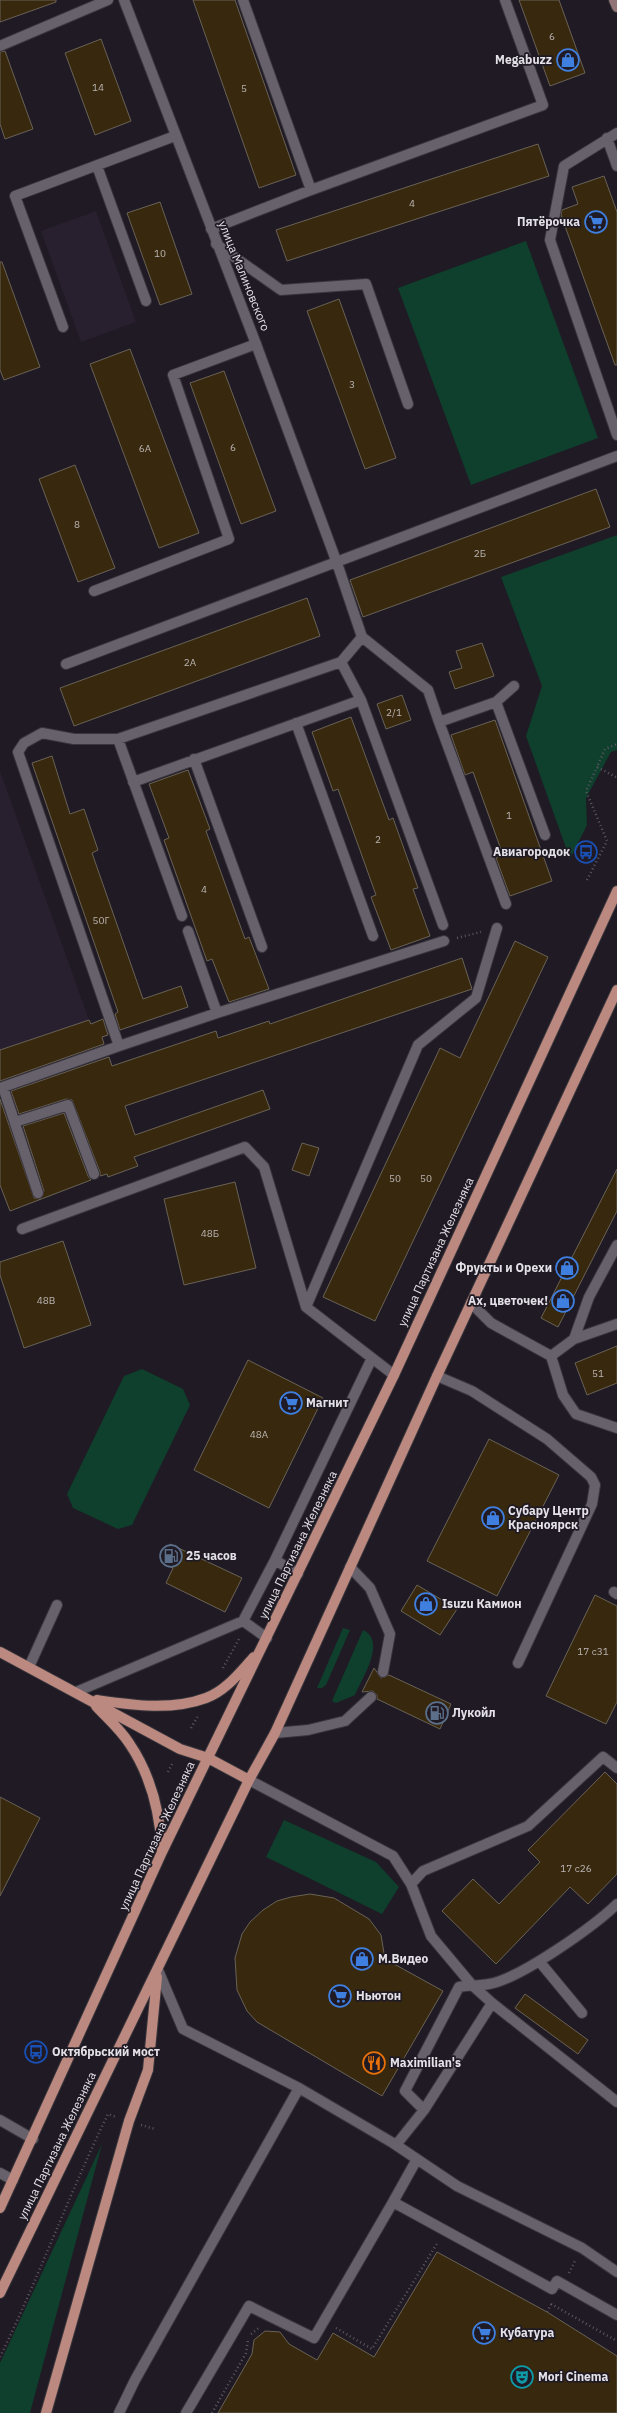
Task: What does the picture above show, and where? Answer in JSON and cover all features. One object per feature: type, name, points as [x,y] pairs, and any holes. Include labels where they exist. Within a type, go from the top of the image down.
[{"type":"main road","points":[[614,0],[617,7]]},
{"type":"main road","name":"улица Партизана Железняка","points":[[0,2208],[33,2139],[162,1852],[265,1643],[394,1375],[617,891]]},
{"type":"main road","name":"улица Партизана Железняка","points":[[0,2293],[249,1780],[275,1733],[437,1376],[617,990]]},
{"type":"main road","points":[[91,1700],[157,1706],[206,1698],[233,1681],[265,1643]]},
{"type":"main road","points":[[0,1652],[180,1749],[208,1758],[249,1780]]},
{"type":"main road","points":[[91,1700],[129,1743],[147,1778],[160,1818],[162,1852]]},
{"type":"main road","points":[[46,2413],[129,2121],[148,2070],[158,1970]]},
{"type":"street","points":[[0,46],[108,0]]},
{"type":"street","name":"улица Малиновского","points":[[124,0],[216,244],[256,344],[337,563],[362,637]]},
{"type":"street","points":[[243,0],[311,190]]},
{"type":"street","points":[[211,229],[311,190],[543,106],[505,0]]},
{"type":"street","points":[[617,133],[564,166],[550,240],[617,434]]},
{"type":"street","points":[[63,327],[15,196],[175,136]]},
{"type":"street","points":[[607,138],[617,166]]},
{"type":"street","points":[[97,166],[146,301]]},
{"type":"street","points":[[216,244],[281,290],[366,284],[408,404]]},
{"type":"street","points":[[94,591],[229,539],[172,375],[256,344]]},
{"type":"street","points":[[66,664],[337,563],[617,456]]},
{"type":"street","points":[[119,1046],[18,752],[24,743],[42,733],[74,739],[118,739],[341,662],[362,637],[428,690],[506,904]]},
{"type":"street","points":[[341,662],[361,700],[442,926]]},
{"type":"street","points":[[439,722],[496,702],[514,686]]},
{"type":"street","points":[[133,782],[361,700]]},
{"type":"street","points":[[496,702],[545,835]]},
{"type":"street","points":[[296,723],[373,936]]},
{"type":"street","points":[[118,739],[182,916]]},
{"type":"street","points":[[194,759],[262,947]]},
{"type":"street","points":[[306,1307],[418,1045],[476,998],[496,928]]},
{"type":"street","points":[[188,931],[217,1013]]},
{"type":"street","points":[[38,1193],[2,1087],[217,1013],[444,941]]},
{"type":"street","points":[[15,1122],[68,1105],[94,1174]]},
{"type":"street","points":[[22,1229],[245,1148],[264,1167],[306,1307],[394,1375]]},
{"type":"street","points":[[574,1339],[590,1297],[617,1245]]},
{"type":"street","points":[[471,1303],[491,1323],[551,1356],[563,1395],[576,1414],[617,1428]]},
{"type":"street","points":[[551,1356],[574,1339],[617,1324]]},
{"type":"street","points":[[76,1692],[245,1622],[372,1358]]},
{"type":"street","points":[[437,1376],[472,1391],[547,1439],[590,1477],[595,1485],[592,1504],[518,1663]]},
{"type":"street","points":[[275,1560],[298,1574]]},
{"type":"street","points":[[350,1567],[370,1588],[390,1634],[383,1672]]},
{"type":"street","points":[[29,1667],[57,1605]]},
{"type":"street","points":[[245,1622],[265,1643]]},
{"type":"street","points":[[275,1733],[308,1730],[345,1721],[372,1697]]},
{"type":"street","points":[[411,1884],[423,1871],[528,1826],[603,1757],[617,1768]]},
{"type":"street","points":[[249,1780],[393,1856],[411,1884],[431,1936],[472,1985],[492,2003],[617,2102]]},
{"type":"street","points":[[424,2110],[405,2090],[458,1986],[490,1984],[539,1961],[604,1916],[617,1904]]},
{"type":"street","points":[[539,1961],[582,2013]]},
{"type":"street","points":[[158,1970],[183,2029],[298,2088],[396,2145],[456,2186],[582,2248],[617,2272]]},
{"type":"street","points":[[396,2145],[424,2110],[492,2003]]},
{"type":"street","points":[[119,2413],[135,2380],[298,2088]]},
{"type":"street","points":[[0,2120],[33,2139]]},
{"type":"street","points":[[186,2413],[249,2306],[314,2338],[417,2159]]},
{"type":"street","points":[[0,2173],[13,2180]]},
{"type":"street","points":[[393,2202],[552,2289],[557,2281],[617,2315]]},
{"type":"path","points":[[587,880],[607,841],[586,791],[606,749],[617,744]]},
{"type":"path","points":[[597,768],[616,777]]},
{"type":"path","points":[[444,941],[496,928]]},
{"type":"path","points":[[219,1674],[245,1622]]},
{"type":"path","points":[[191,1728],[201,1709]]},
{"type":"path","points":[[0,2357],[26,2302],[91,2148],[108,2114],[154,2129]]},
{"type":"path","points":[[330,2325],[372,2349],[438,2241],[445,2245]]},
{"type":"path","points":[[545,2300],[617,2341]]},
{"type":"path","points":[[212,2413],[246,2353],[246,2346],[249,2337],[255,2329],[264,2325]]},
{"type":"shaded area","points":[[96,211],[136,322],[81,342],[41,231]]},
{"type":"shaded area","points":[[0,771],[89,1020],[0,1050]]},
{"type":"green space","points":[[526,241],[598,438],[471,485],[398,288]]},
{"type":"green space","points":[[617,535],[617,750],[611,752],[586,798],[587,825],[570,859],[526,736],[542,686],[501,577]]},
{"type":"green space","points":[[142,1369],[183,1389],[190,1405],[132,1525],[118,1529],[73,1508],[67,1494],[124,1376]]},
{"type":"green space","points":[[343,1628],[350,1630],[326,1685],[322,1688],[317,1688]]},
{"type":"green space","points":[[363,1630],[370,1635],[373,1642],[371,1660],[355,1695],[336,1703],[332,1701]]},
{"type":"green space","points":[[284,1820],[376,1862],[399,1887],[382,1914],[266,1857]]},
{"type":"green space","points":[[102,2144],[30,2413],[0,2413],[0,2363]]},
{"type":"building","points":[[0,0],[56,0],[56,2],[0,22]]},
{"type":"building","points":[[193,0],[235,0],[296,175],[259,188]]},
{"type":"building","points":[[519,0],[559,0],[585,73],[550,86]]},
{"type":"building","points":[[101,39],[131,121],[95,135],[65,53]]},
{"type":"building","points":[[5,51],[33,129],[5,139],[0,124],[0,52]]},
{"type":"building","points":[[538,144],[549,176],[287,261],[276,230]]},
{"type":"building","points":[[604,176],[617,212],[617,365],[615,365],[561,215],[562,210],[578,204],[572,187]]},
{"type":"building","points":[[160,202],[192,294],[160,305],[127,213]]},
{"type":"building","points":[[0,262],[2,262],[40,367],[4,380],[0,370]]},
{"type":"building","points":[[339,299],[396,458],[365,469],[307,311]]},
{"type":"building","points":[[130,349],[199,533],[159,548],[90,364]]},
{"type":"building","points":[[224,371],[276,511],[241,524],[190,383]]},
{"type":"building","points":[[75,465],[115,568],[78,582],[39,479]]},
{"type":"building","points":[[596,489],[610,527],[363,617],[350,580]]},
{"type":"building","points":[[307,598],[320,636],[74,726],[60,688]]},
{"type":"building","points":[[482,643],[494,676],[455,689],[449,672],[462,668],[456,651]]},
{"type":"building","points":[[402,695],[411,720],[386,729],[377,704]]},
{"type":"building","points":[[351,717],[389,820],[393,818],[418,888],[413,889],[430,936],[391,950],[371,897],[376,895],[338,789],[333,791],[312,732]]},
{"type":"building","points":[[495,720],[552,881],[510,896],[496,858],[503,855],[473,772],[465,775],[451,735]]},
{"type":"building","points":[[52,756],[70,814],[84,809],[98,850],[92,853],[143,999],[181,986],[188,1007],[120,1030],[115,1014],[118,1012],[32,763]]},
{"type":"building","points":[[188,770],[210,829],[206,831],[245,939],[249,937],[269,989],[229,1002],[212,959],[207,961],[164,840],[169,838],[149,784]]},
{"type":"building","points":[[515,941],[548,957],[375,1321],[323,1297],[440,1048],[460,1058]]},
{"type":"building","points":[[462,958],[472,989],[125,1106],[135,1135],[263,1090],[270,1109],[134,1157],[138,1166],[108,1177],[107,1174],[100,1176],[100,1172],[72,1100],[66,1099],[19,1114],[11,1091],[109,1057],[112,1066],[216,1031],[218,1038],[269,1021],[270,1024]]},
{"type":"building","points":[[103,1019],[108,1035],[102,1037],[104,1044],[0,1081],[0,1050],[89,1020],[91,1024]]},
{"type":"building","points":[[0,1099],[34,1198],[40,1199],[44,1191],[23,1126],[64,1113],[88,1176],[91,1180],[10,1211],[0,1185]]},
{"type":"building","points":[[302,1143],[319,1148],[309,1176],[292,1170]]},
{"type":"building","points":[[617,1169],[617,1211],[558,1327],[541,1318]]},
{"type":"building","points":[[235,1182],[256,1268],[184,1285],[164,1199]]},
{"type":"building","points":[[63,1241],[91,1325],[24,1348],[0,1275],[0,1262]]},
{"type":"building","points":[[617,1346],[617,1383],[587,1395],[575,1363]]},
{"type":"building","points":[[248,1360],[323,1398],[269,1508],[194,1470]]},
{"type":"building","name":"Субару Центр Красноярск","points":[[489,1439],[559,1475],[497,1596],[427,1561]]},
{"type":"building","points":[[170,1544],[242,1578],[225,1612],[166,1583],[173,1568],[161,1562]]},
{"type":"building","points":[[417,1585],[457,1609],[440,1635],[401,1611]]},
{"type":"building","points":[[595,1595],[617,1606],[617,1702],[606,1724],[546,1696]]},
{"type":"building","points":[[374,1668],[381,1678],[389,1675],[451,1704],[440,1729],[377,1699],[377,1695],[373,1691],[362,1692]]},
{"type":"building","points":[[605,1772],[617,1784],[617,1874],[588,1904],[570,1887],[496,1964],[442,1911],[473,1879],[499,1904],[540,1862],[528,1850]]},
{"type":"building","points":[[0,1797],[40,1818],[0,1896]]},
{"type":"building","name":"Ньютон","points":[[310,1894],[334,1898],[369,1919],[381,1935],[385,1959],[443,1991],[382,2096],[257,2022],[247,2011],[237,1990],[235,1958],[242,1934],[250,1922],[263,1910],[277,1901]]},
{"type":"building","points":[[525,1994],[588,2040],[578,2054],[515,2008]]},
{"type":"building","name":"Кубатура","points":[[437,2252],[547,2312],[617,2356],[617,2413],[218,2413],[252,2354],[254,2340],[265,2331],[280,2332],[289,2344],[317,2360],[333,2333],[374,2357]]},
{"type":"place","name":"Megabuzz","points":[[568,60]]},
{"type":"place","name":"Пятёрочка","points":[[596,222]]},
{"type":"place","name":"Авиагородок","points":[[586,852]]},
{"type":"place","name":"Фрукты и Орехи","points":[[567,1268]]},
{"type":"place","name":"Ах, цветочек!","points":[[563,1301]]},
{"type":"place","name":"Магнит","points":[[291,1403]]},
{"type":"place","name":"Субару Центр Красноярск","points":[[493,1518]]},
{"type":"place","name":"25 часов","points":[[171,1556]]},
{"type":"place","name":"Isuzu Камион","points":[[426,1604]]},
{"type":"place","name":"Лукойл","points":[[437,1713]]},
{"type":"place","name":"М.Видео","points":[[362,1959]]},
{"type":"place","name":"Ньютон","points":[[340,1996]]},
{"type":"place","name":"Октябрьский мост","points":[[36,2052]]},
{"type":"place","name":"Maximilian's","points":[[374,2063]]},
{"type":"place","name":"Кубатура","points":[[484,2333]]},
{"type":"place","name":"Mori Cinema","points":[[522,2377]]}]
